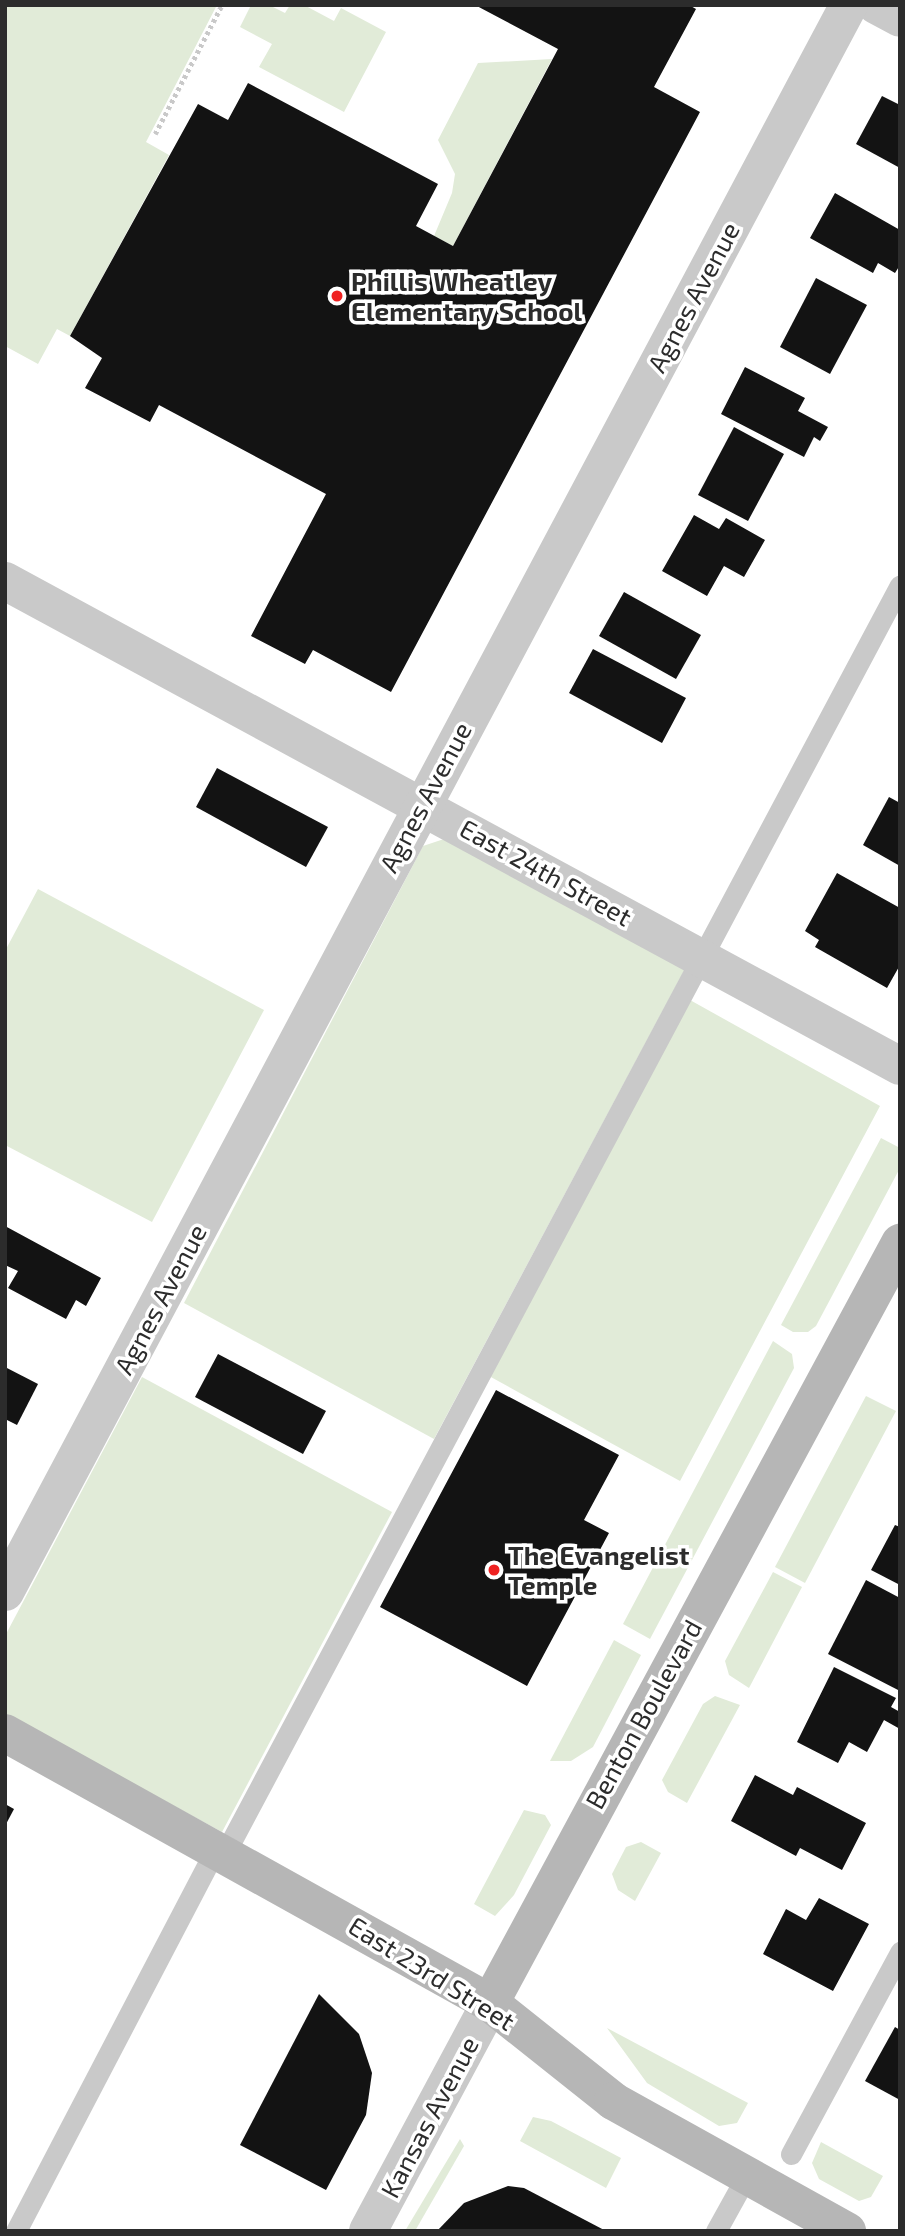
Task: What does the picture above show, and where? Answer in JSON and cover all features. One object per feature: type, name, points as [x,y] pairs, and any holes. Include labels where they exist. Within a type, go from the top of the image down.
[{"type":"main road","name":"Benton Boulevard","points":[[490,2003],[900,1243]]},
{"type":"main road","name":"East 23rd Street","points":[[5,1733],[490,2003],[612,2101],[846,2231]]},
{"type":"street","name":"Agnes Avenue","points":[[5,1592],[849,5]]},
{"type":"street","points":[[876,5],[900,18]]},
{"type":"street","name":"East 24th Street","points":[[5,581],[422,804],[900,1066]]},
{"type":"street","name":"Kansas Avenue","points":[[368,2231],[490,2003]]},
{"type":"lane","points":[[16,2231],[702,958],[900,584]]},
{"type":"lane","points":[[790,2154],[900,1952]]},
{"type":"lane","points":[[716,2231],[747,2175]]},
{"type":"path","points":[[155,134],[222,5]]},
{"type":"green space","points":[[5,5],[217,5],[146,142],[169,155],[70,336],[57,329],[38,364],[5,346]]},
{"type":"green space","points":[[251,5],[269,5],[285,13],[290,5],[304,5],[334,21],[341,8],[386,32],[344,112],[259,67],[272,44],[240,27]]},
{"type":"green space","points":[[552,59],[453,246],[434,236],[452,193],[455,174],[438,140],[478,63]]},
{"type":"green space","points":[[447,838],[685,969],[434,1439],[184,1303],[423,846]]},
{"type":"green space","points":[[38,889],[264,1010],[152,1222],[5,1145],[5,951]]},
{"type":"green space","points":[[690,1000],[880,1106],[680,1481],[489,1376]]},
{"type":"green space","points":[[881,1138],[900,1148],[900,1168],[816,1326],[808,1332],[793,1332],[781,1325]]},
{"type":"green space","points":[[773,1341],[792,1354],[794,1368],[650,1639],[623,1624]]},
{"type":"green space","points":[[142,1377],[392,1512],[222,1832],[5,1714],[5,1636]]},
{"type":"green space","points":[[866,1396],[896,1411],[805,1583],[775,1567]]},
{"type":"green space","points":[[773,1572],[802,1587],[749,1688],[729,1675],[725,1661]]},
{"type":"green space","points":[[614,1640],[641,1655],[593,1747],[571,1761],[550,1761]]},
{"type":"green space","points":[[715,1696],[740,1705],[687,1803],[668,1792],[662,1780],[703,1704]]},
{"type":"green space","points":[[524,1810],[545,1815],[551,1825],[514,1895],[495,1916],[474,1904]]},
{"type":"green space","points":[[641,1842],[661,1853],[635,1901],[618,1890],[612,1874],[626,1847]]},
{"type":"green space","points":[[607,2028],[748,2103],[737,2123],[719,2126],[647,2083]]},
{"type":"green space","points":[[533,2117],[551,2121],[621,2158],[606,2188],[520,2141]]},
{"type":"green space","points":[[460,2139],[464,2146],[415,2231],[405,2231]]},
{"type":"green space","points":[[821,2142],[883,2176],[871,2197],[859,2201],[819,2179],[812,2163]]},
{"type":"building","points":[[475,5],[689,5],[696,9],[654,87],[700,112],[391,692],[313,650],[305,664],[251,636],[326,494],[159,405],[150,422],[85,388],[102,358],[70,336],[198,104],[228,120],[248,83],[438,184],[416,226],[453,246],[558,49]]},
{"type":"building","points":[[882,96],[900,105],[900,168],[856,144]]},
{"type":"building","points":[[835,193],[900,230],[900,265],[895,273],[878,263],[873,273],[810,238]]},
{"type":"building","points":[[816,278],[867,305],[830,374],[780,347]]},
{"type":"building","points":[[745,367],[805,398],[798,411],[828,427],[820,441],[814,437],[804,457],[721,414]]},
{"type":"building","points":[[734,427],[784,454],[748,521],[698,495]]},
{"type":"building","points":[[694,515],[719,529],[726,518],[765,540],[744,577],[724,566],[707,596],[662,571]]},
{"type":"building","points":[[624,592],[701,635],[676,679],[599,636]]},
{"type":"building","points":[[593,649],[686,698],[662,743],[569,693]]},
{"type":"building","points":[[217,768],[328,827],[306,867],[196,807]]},
{"type":"building","points":[[889,797],[900,803],[900,866],[863,845]]},
{"type":"building","points":[[837,873],[900,908],[900,965],[887,988],[815,947],[819,940],[805,931]]},
{"type":"building","points":[[5,1226],[101,1278],[86,1306],[76,1300],[66,1319],[8,1288],[18,1271],[5,1265]]},
{"type":"building","points":[[218,1354],[326,1411],[303,1454],[195,1397]]},
{"type":"building","points":[[5,1367],[38,1384],[17,1425],[5,1419]]},
{"type":"building","name":"The Evangelist Temple","points":[[496,1390],[619,1455],[584,1520],[609,1533],[527,1686],[380,1607]]},
{"type":"building","points":[[895,1525],[900,1527],[900,1585],[871,1570]]},
{"type":"building","points":[[866,1580],[900,1598],[900,1691],[828,1654]]},
{"type":"building","points":[[834,1667],[896,1698],[891,1707],[900,1712],[900,1729],[884,1720],[867,1752],[849,1742],[838,1763],[797,1742]]},
{"type":"building","points":[[755,1775],[793,1795],[797,1787],[866,1823],[842,1870],[800,1848],[796,1856],[731,1821]]},
{"type":"building","points":[[5,1804],[14,1809],[5,1826]]},
{"type":"building","points":[[819,1898],[869,1924],[833,1991],[763,1954],[786,1909],[806,1920]]},
{"type":"building","points":[[319,1994],[359,2034],[372,2073],[366,2115],[326,2190],[240,2145]]},
{"type":"building","points":[[895,2027],[900,2030],[900,2100],[865,2081]]},
{"type":"building","points":[[508,2186],[524,2188],[606,2231],[437,2231],[464,2203]]},
{"type":"place","name":"Phillis Wheatley Elementary School","points":[[337,296]]},
{"type":"place","name":"The Evangelist Temple","points":[[494,1570]]}]
